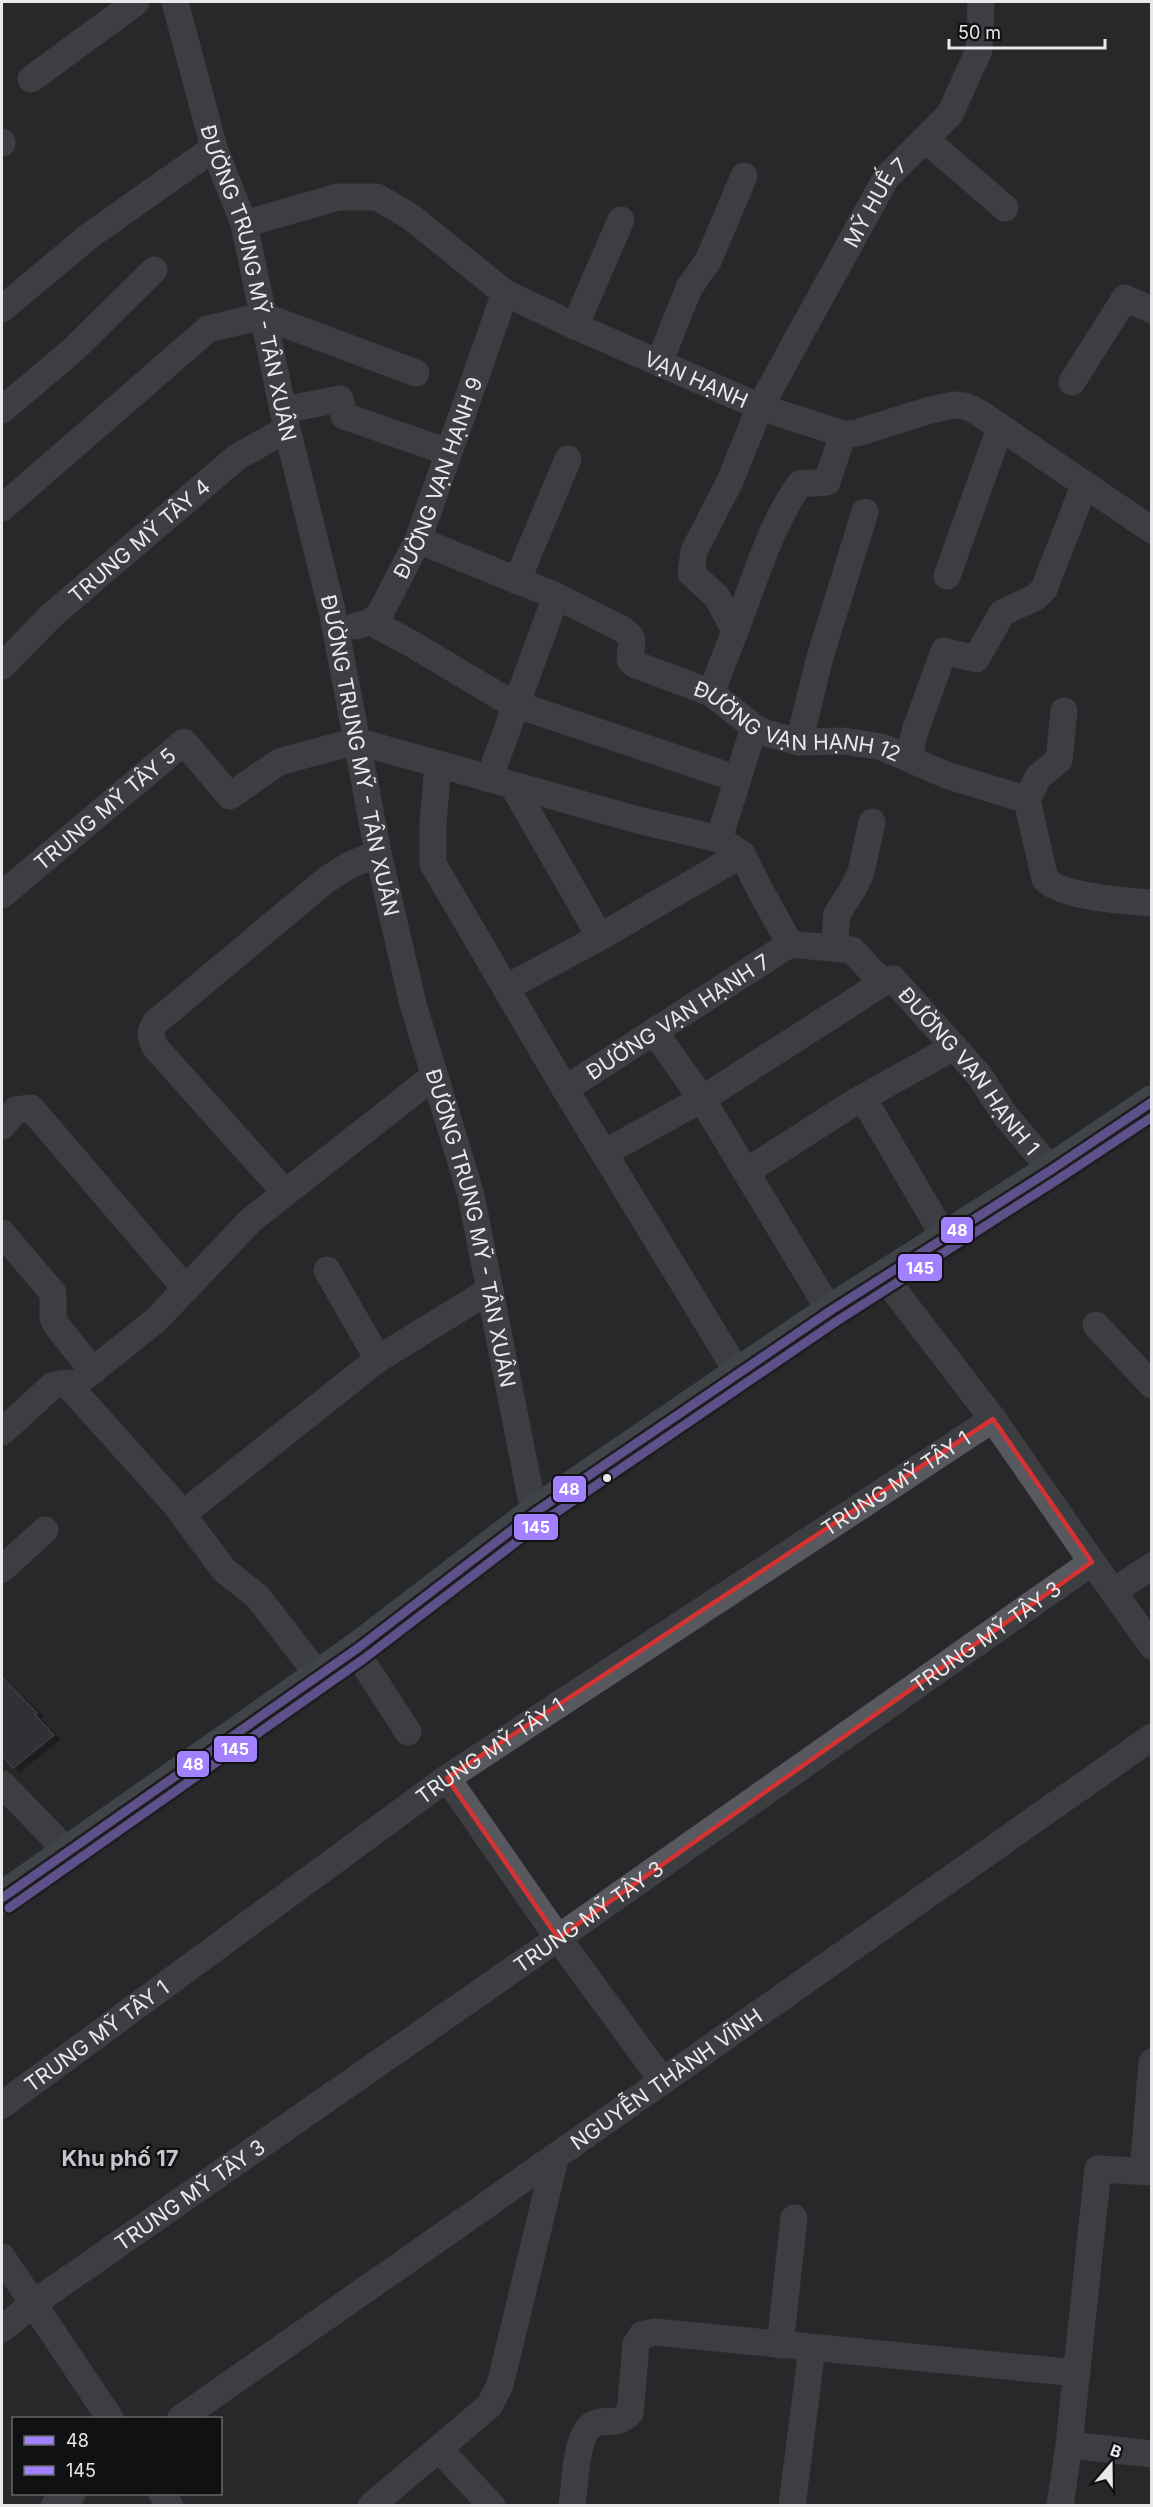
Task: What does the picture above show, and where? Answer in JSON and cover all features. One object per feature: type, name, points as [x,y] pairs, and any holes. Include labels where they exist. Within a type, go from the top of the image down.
[{"type":"main road","points":[[2,1898],[355,1650],[534,1513],[830,1311],[1051,1170],[1152,1102]]},
{"type":"street","points":[[31,79],[136,2]]},
{"type":"street","name":"ĐƯỜNG TRUNG MỸ - TÂN XUÂN","points":[[175,2],[214,148],[244,224],[285,420],[336,632],[378,853],[413,1004],[471,1195],[534,1513]]},
{"type":"street","name":"MỸ HUẾ 7","points":[[735,632],[717,597],[691,573],[694,551],[730,481],[760,407],[886,178],[950,114],[979,50],[981,2]]},
{"type":"street","points":[[925,139],[1005,208]]},
{"type":"street","points":[[2,309],[89,236],[214,148]]},
{"type":"street","points":[[659,363],[689,288],[708,261],[744,176]]},
{"type":"street","name":"VẠN HẠNH","points":[[244,224],[338,197],[377,197],[411,217],[505,293],[574,327],[760,407],[843,434],[857,433],[930,410],[954,405],[964,406],[978,412],[1152,530]]},
{"type":"street","points":[[574,327],[621,220]]},
{"type":"street","points":[[2,410],[74,349],[154,270]]},
{"type":"street","name":"ĐƯỜNG VẠN HẠNH 9","points":[[370,622],[380,614],[418,540],[505,293]]},
{"type":"street","points":[[1072,382],[1125,298],[1152,310]]},
{"type":"street","points":[[2,508],[207,329],[263,316],[416,373]]},
{"type":"street","name":"TRUNG MỸ TÂY 4","points":[[2,666],[51,616],[237,457],[285,420],[340,399],[344,416],[448,452]]},
{"type":"street","points":[[947,576],[1000,428]]},
{"type":"street","points":[[711,693],[777,523],[800,484],[827,482],[843,434]]},
{"type":"street","points":[[517,581],[568,459]]},
{"type":"street","points":[[909,757],[915,731],[944,651],[976,659],[1002,613],[1036,597],[1044,589],[1084,486]]},
{"type":"street","points":[[799,742],[820,657],[865,512]]},
{"type":"street","name":"ĐƯỜNG VẠN HẠNH 12","points":[[418,540],[556,596],[631,635],[633,640],[630,660],[634,664],[711,693],[754,728],[799,742],[843,741],[892,749],[946,774],[1027,800]]},
{"type":"street","points":[[556,596],[515,704],[501,783],[600,937]]},
{"type":"street","points":[[336,632],[370,622],[515,704],[738,779]]},
{"type":"street","points":[[1064,711],[1059,760],[1038,777],[1027,800],[1045,879],[1049,884],[1068,892],[1152,903]]},
{"type":"street","points":[[719,839],[754,728]]},
{"type":"street","points":[[356,741],[638,820],[719,839],[742,854],[790,944]]},
{"type":"street","name":"TRUNG MỸ TÂY 5","points":[[2,895],[184,742],[230,796],[279,762],[356,741]]},
{"type":"street","points":[[438,764],[433,823],[433,864],[565,1089],[738,1373]]},
{"type":"street","points":[[834,948],[837,914],[861,872],[872,822]]},
{"type":"street","points":[[285,1192],[155,1047],[150,1036],[151,1028],[326,880],[348,866],[378,853]]},
{"type":"street","points":[[506,988],[600,937],[742,854]]},
{"type":"street","name":"ĐƯỜNG VẠN HẠNH 1","points":[[790,944],[852,950],[884,982],[893,979],[979,1075],[1005,1115],[1051,1170]]},
{"type":"street","name":"ĐƯỜNG VẠN HẠNH 7","points":[[565,1089],[790,944]]},
{"type":"street","points":[[604,1153],[702,1099],[884,982]]},
{"type":"street","points":[[654,1031],[702,1099],[830,1311]]},
{"type":"street","points":[[746,1172],[863,1098],[954,1047]]},
{"type":"street","points":[[71,1388],[156,1320],[251,1220],[434,1076]]},
{"type":"street","points":[[863,1098],[945,1238]]},
{"type":"street","points":[[2,1126],[16,1110],[31,1108],[186,1289]]},
{"type":"street","points":[[2,1233],[53,1293],[53,1318],[57,1326],[93,1371]]},
{"type":"street","points":[[327,1270],[378,1359]]},
{"type":"street","points":[[884,1276],[993,1419],[1152,1646]]},
{"type":"street","points":[[183,1514],[378,1359],[490,1290]]},
{"type":"street","points":[[1096,1326],[1152,1385]]},
{"type":"street","points":[[2,1432],[53,1385],[66,1383],[183,1514],[224,1570],[253,1591],[318,1675]]},
{"type":"street","name":"TRUNG MỸ TÂY 1","points":[[2,2105],[447,1778],[993,1419]]},
{"type":"street","points":[[2,1569],[45,1530]]},
{"type":"street","name":"TRUNG MỸ TÂY 3","points":[[2,2328],[34,2303],[1092,1562]]},
{"type":"street","points":[[1114,1591],[1152,1566]]},
{"type":"street","points":[[355,1650],[408,1732]]},
{"type":"street","name":"NGUYỄN THÀNH VĨNH","points":[[182,2417],[555,2159],[662,2079],[1152,1737]]},
{"type":"street","points":[[447,1778],[558,1938],[662,2079]]},
{"type":"street","points":[[2,1784],[68,1852]]},
{"type":"street","points":[[1060,2505],[1069,2445],[1098,2169],[1147,2171],[1152,2062]]},
{"type":"street","points":[[371,2505],[440,2450],[489,2406],[500,2385],[555,2159]]},
{"type":"street","points":[[780,2345],[795,2218]]},
{"type":"street","points":[[2,2257],[109,2417]]},
{"type":"street","points":[[572,2505],[580,2442],[586,2432],[594,2423],[621,2421],[630,2414],[636,2344],[642,2335],[655,2332],[1077,2373]]},
{"type":"street","points":[[792,2505],[812,2348]]},
{"type":"street","points":[[1069,2445],[1152,2454]]},
{"type":"street","points":[[440,2450],[492,2505]]},
{"type":"street","points":[[54,2505],[69,2495]]},
{"type":"highlighted area","points":[[993,1419],[1092,1562],[558,1938],[447,1778]]},
{"type":"building","points":[[2,1677],[37,1713],[35,1715],[54,1735],[13,1768],[2,1755]]},
{"type":"transit line","name":"48","points":[[2,1898],[358,1648],[534,1513],[830,1311],[1051,1170],[1152,1102]]},
{"type":"transit line","name":"145","points":[[9,1908],[365,1658],[541,1523],[837,1321],[1152,1117]]},
{"type":"district","name":"Khu phố 17","points":[[120,2158]]}]
